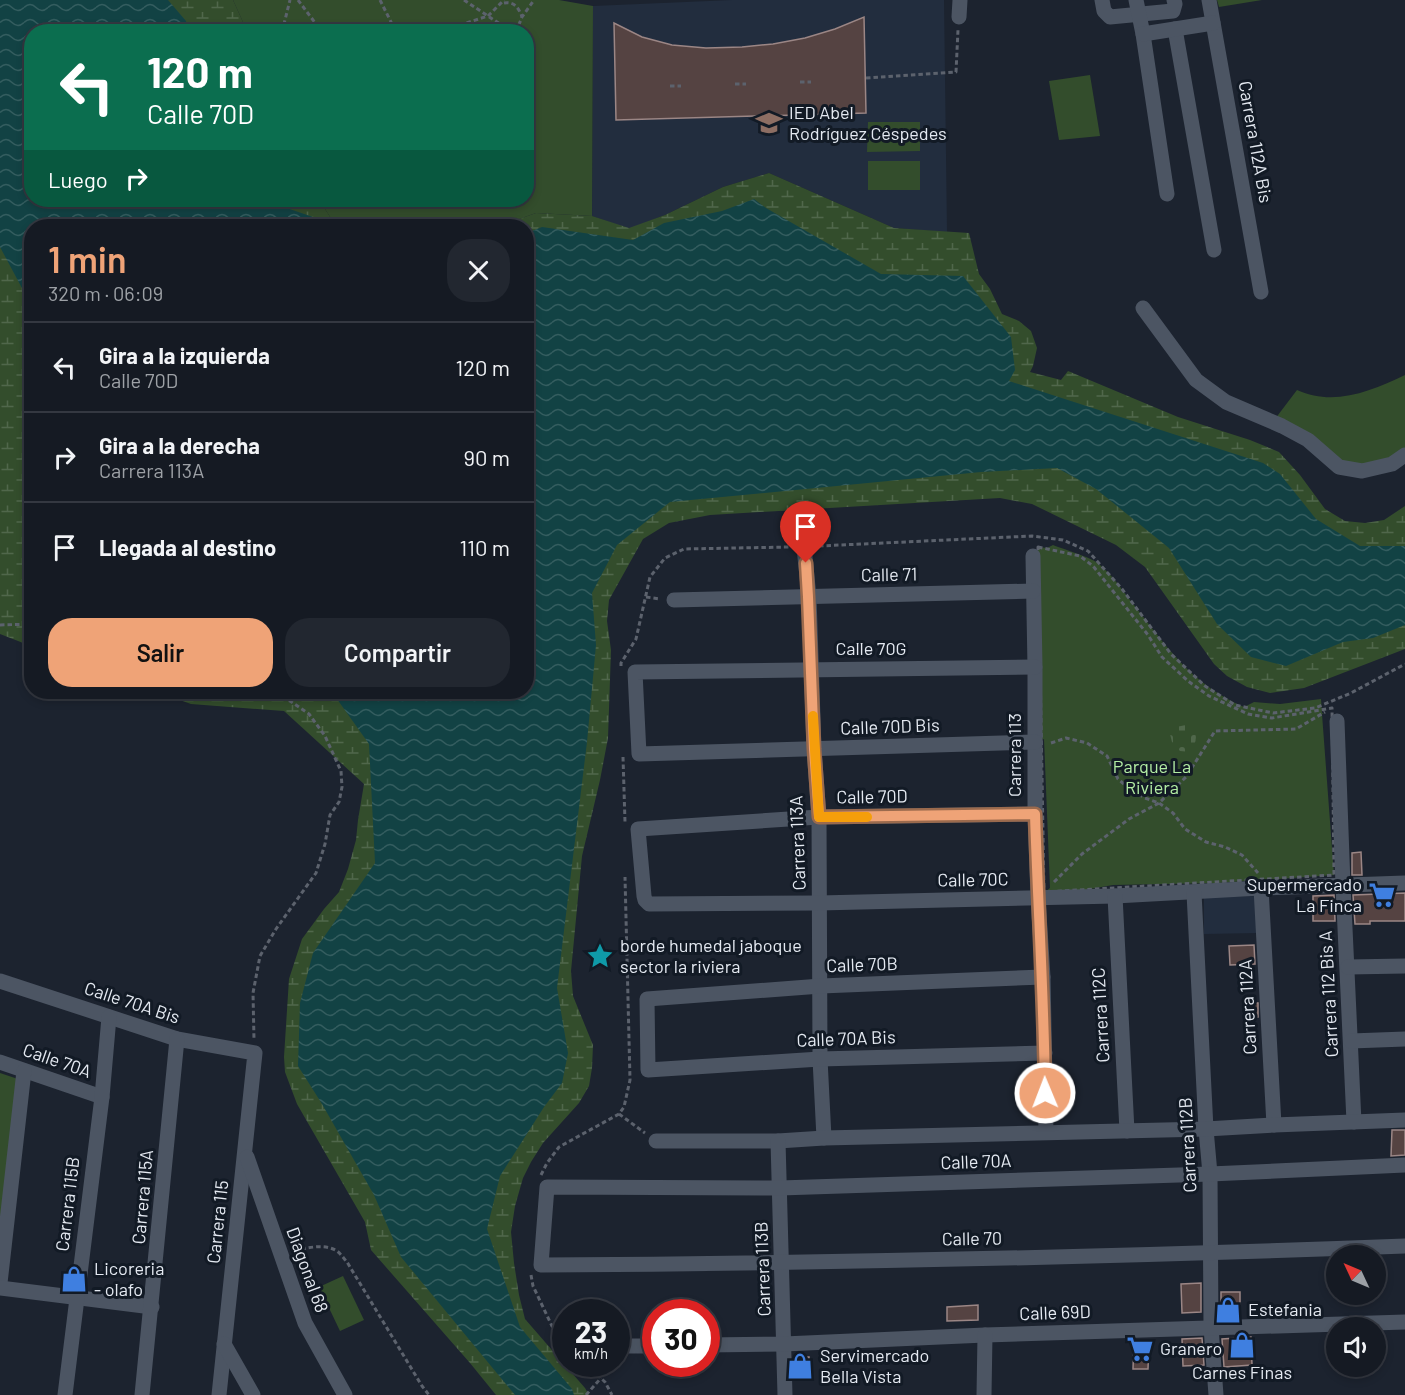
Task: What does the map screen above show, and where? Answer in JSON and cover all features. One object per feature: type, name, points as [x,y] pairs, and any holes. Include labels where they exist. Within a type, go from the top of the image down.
[{"type":"street","points":[[958,17],[960,0]]},
{"type":"street","points":[[1101,0],[1104,11],[1110,17],[1137,7],[1173,11],[1174,0]]},
{"type":"street","name":"Carrera 112A Bis","points":[[1209,0],[1262,292]]},
{"type":"street","points":[[1137,7],[1167,194]]},
{"type":"street","points":[[1143,34],[1213,23]]},
{"type":"street","points":[[1175,29],[1214,250]]},
{"type":"street","points":[[1143,308],[1196,380],[1226,402],[1308,440],[1339,467],[1362,471],[1392,464],[1405,455]]},
{"type":"street","name":"Carrera 113A","points":[[804,547],[819,817],[820,1059],[824,1138]]},
{"type":"street","name":"Carrera 113","points":[[1033,556],[1037,745],[1035,814],[1041,895],[1046,1132]]},
{"type":"street","name":"Calle 71","points":[[674,600],[1033,591]]},
{"type":"street","name":"Calle 70G","points":[[639,754],[635,672],[1035,668]]},
{"type":"street","name":"Carrera 112 Bis A","points":[[1335,715],[1354,1122]]},
{"type":"street","name":"Calle 70D Bis","points":[[639,754],[1037,745]]},
{"type":"street","name":"Calle 70D","points":[[649,904],[644,896],[638,829],[819,817],[1035,814]]},
{"type":"street","name":"Calle 70C","points":[[649,904],[819,903],[1041,895],[1115,896],[1194,893],[1265,885],[1405,883]]},
{"type":"street","name":"Carrera 112A","points":[[1265,885],[1274,1125]]},
{"type":"street","name":"Carrera 112B","points":[[1194,893],[1210,1174],[1211,1327],[1216,1395]]},
{"type":"street","name":"Carrera 112C","points":[[1115,896],[1127,1131]]},
{"type":"street","points":[[1348,968],[1405,966]]},
{"type":"street","name":"Calle 70B","points":[[648,1070],[647,999],[821,986],[1043,977]]},
{"type":"street","name":"Calle 70A Bis","points":[[0,981],[177,1039],[255,1053]]},
{"type":"street","name":"Carrera 115B","points":[[65,1395],[102,1097],[109,1017]]},
{"type":"street","name":"Carrera 115A","points":[[142,1395],[177,1039]]},
{"type":"street","points":[[1351,1041],[1405,1040]]},
{"type":"street","name":"Carrera 115","points":[[219,1395],[255,1053]]},
{"type":"street","name":"Calle 70A Bis","points":[[648,1070],[820,1059],[1045,1053]]},
{"type":"street","name":"Calle 70A","points":[[0,1062],[102,1097]]},
{"type":"street","points":[[0,1283],[24,1071]]},
{"type":"street","name":"Calle 70A","points":[[656,1141],[778,1141],[1206,1129],[1405,1120]]},
{"type":"street","name":"Carrera 113B","points":[[778,1141],[785,1395]]},
{"type":"street","name":"Diagonal 68","points":[[245,1153],[305,1323],[345,1395]]},
{"type":"street","name":"Calle 70A","points":[[541,1265],[547,1187],[780,1188],[1210,1174],[1405,1165]]},
{"type":"street","name":"Calle 70","points":[[541,1265],[782,1263],[1210,1254],[1405,1246]]},
{"type":"street","points":[[0,1288],[152,1307]]},
{"type":"street","name":"Calle 69D","points":[[720,1345],[1405,1322]]},
{"type":"street","points":[[984,1395],[985,1335]]},
{"type":"street","points":[[225,1344],[253,1395]]},
{"type":"path","points":[[284,24],[290,0]]},
{"type":"path","points":[[298,0],[316,24]]},
{"type":"path","points":[[380,0],[392,24]]},
{"type":"path","points":[[464,0],[498,24]]},
{"type":"path","points":[[519,24],[534,0]]},
{"type":"path","points":[[463,24],[488,16],[503,2],[514,4],[520,9],[522,17]]},
{"type":"path","points":[[866,78],[956,72],[958,17]]},
{"type":"path","points":[[800,82],[811,82]]},
{"type":"path","points":[[735,84],[746,84]]},
{"type":"path","points":[[670,86],[681,86]]},
{"type":"path","points":[[1041,895],[1037,745],[1038,546],[1080,556],[1093,566],[1148,635],[1162,657],[1188,681],[1209,696],[1248,714],[1272,718],[1335,715]]},
{"type":"path","points":[[0,625],[24,624]]},
{"type":"path","points":[[255,1053],[253,993],[260,956],[276,929],[316,873],[325,844],[330,815],[339,802],[342,787],[341,771],[325,736],[309,714],[283,699]]},
{"type":"path","points":[[1041,895],[1082,854],[1129,819],[1160,803],[1186,777],[1215,731],[1296,729],[1335,715]]},
{"type":"path","points":[[1041,895],[1265,885],[1334,875],[1335,715]]},
{"type":"path","points":[[1037,745],[1066,738],[1087,743],[1107,756],[1119,779],[1131,790],[1144,798],[1160,803],[1173,813],[1185,829],[1206,842],[1242,855],[1254,867],[1265,885]]},
{"type":"path","points":[[619,1114],[656,1141]]},
{"type":"path","points":[[280,1253],[326,1247],[338,1252],[347,1262],[429,1395]]},
{"type":"path","points":[[586,1395],[601,1378],[612,1395]]},
{"type":"shaded area","name":"IED Abel Rodríguez Céspedes","points":[[732,0],[944,0],[947,232],[894,228],[769,173],[723,187],[665,215],[629,229],[592,216],[593,6]]},
{"type":"shaded area","points":[[1258,896],[1258,933],[1204,934],[1204,897]]},
{"type":"green space","points":[[0,0],[233,0],[244,24],[24,24],[24,207],[324,207],[331,219],[24,219],[24,643],[0,634]]},
{"type":"green space","points":[[233,0],[559,0],[593,6],[592,216],[536,213],[519,219],[331,219],[324,207],[534,207],[534,24],[244,24]]},
{"type":"green space","points":[[1217,0],[1262,0],[1219,7]]},
{"type":"green space","points":[[1090,75],[1100,136],[1059,140],[1049,81]]},
{"type":"green space","points":[[868,122],[920,122],[920,151],[867,152]]},
{"type":"green space","points":[[868,161],[920,161],[920,190],[868,190]]},
{"type":"green space","points":[[769,173],[894,228],[969,233],[979,274],[990,289],[1002,314],[1019,321],[1031,331],[1037,348],[1030,372],[1061,380],[1068,371],[1178,417],[1250,440],[1279,452],[1300,475],[1325,509],[1345,521],[1365,523],[1384,520],[1405,506],[1405,649],[1304,688],[1270,693],[1247,687],[1227,676],[1214,664],[1145,567],[1116,545],[1032,504],[1000,498],[710,515],[669,523],[643,539],[609,600],[607,621],[611,650],[608,738],[582,856],[571,971],[573,996],[593,1045],[589,1086],[579,1103],[543,1143],[531,1162],[523,1178],[515,1206],[511,1232],[519,1295],[525,1319],[552,1350],[552,1377],[575,1377],[589,1395],[496,1395],[371,1250],[365,1222],[297,1104],[285,1072],[289,979],[302,939],[339,892],[348,869],[356,840],[364,784],[284,711],[191,704],[177,699],[534,699],[534,219],[519,219],[536,213],[592,216],[629,228],[665,215],[723,187]]},
{"type":"green space","points":[[1405,375],[1405,451],[1368,466],[1343,462],[1275,419],[1297,390],[1311,395],[1338,397],[1366,391]]},
{"type":"green space","name":"Parque La Riviera","points":[[1053,545],[1085,556],[1100,565],[1193,675],[1225,698],[1244,707],[1254,702],[1280,704],[1321,699],[1322,713],[1324,713],[1322,714],[1334,875],[1217,883],[1113,885],[1038,898],[1050,888],[1044,739],[1042,740],[1038,547],[1047,548]]},
{"type":"green space","points":[[1191,724],[1196,735],[1195,744],[1191,752],[1180,751],[1172,742],[1170,734],[1176,727]]},
{"type":"green space","points":[[0,1073],[18,1079],[0,1248]]},
{"type":"green space","points":[[343,1276],[364,1320],[340,1331],[319,1287]]},
{"type":"water","points":[[0,0],[168,0],[187,24],[24,24],[24,207],[284,207],[315,219],[24,219],[24,292],[0,247]]},
{"type":"water","points":[[754,199],[881,274],[963,276],[1011,337],[1015,370],[1009,381],[1263,463],[1280,474],[1316,519],[1360,546],[1405,546],[1405,625],[1373,638],[1343,642],[1286,666],[1251,657],[1217,624],[1169,548],[1096,489],[1057,468],[981,472],[670,502],[617,545],[592,593],[596,645],[587,742],[557,988],[568,1053],[562,1083],[500,1176],[487,1229],[520,1327],[552,1365],[552,1377],[562,1377],[574,1395],[515,1395],[401,1257],[374,1195],[298,1066],[300,1003],[313,953],[375,863],[369,744],[337,699],[534,699],[534,230],[542,227],[633,240],[664,223],[722,211]]},
{"type":"building","points":[[864,17],[866,113],[616,120],[614,23],[642,37],[672,45],[706,48],[773,44],[805,38]]},
{"type":"building","points":[[1361,852],[1362,875],[1352,875],[1352,853]]},
{"type":"building","points":[[1405,893],[1405,921],[1370,921],[1370,924],[1355,924],[1353,895]]},
{"type":"building","points":[[1334,895],[1335,921],[1313,921],[1313,896]]},
{"type":"building","points":[[1254,945],[1255,964],[1230,965],[1229,946]]},
{"type":"building","points":[[1244,1003],[1258,1003],[1258,1017],[1245,1017]]},
{"type":"building","points":[[1392,1130],[1405,1130],[1405,1155],[1391,1156]]},
{"type":"building","points":[[1201,1283],[1201,1312],[1182,1313],[1181,1284]]},
{"type":"building","points":[[1221,1292],[1240,1292],[1240,1314],[1224,1314],[1224,1311],[1221,1311]]},
{"type":"building","points":[[978,1305],[978,1320],[947,1321],[947,1307]]},
{"type":"building","points":[[1251,1337],[1252,1365],[1224,1367],[1222,1339]]},
{"type":"building","points":[[1202,1338],[1204,1365],[1183,1366],[1182,1339]]},
{"type":"building","points":[[1134,1341],[1149,1341],[1148,1369],[1133,1369]]},
{"type":"building","name":"Servimercado Bella Vista","points":[[794,1357],[809,1357],[809,1374],[794,1374]]},
{"type":"slow traffic","points":[[813,716],[819,817],[867,817]]},
{"type":"place","name":"IED Abel Rodríguez Céspedes","points":[[769,123]]},
{"type":"place","name":"Supermercado La Finca","points":[[1382,895]]},
{"type":"place","name":"borde humedal jaboque sector la riviera","points":[[600,956]]},
{"type":"place","name":"Licoreria - olafo","points":[[74,1279]]},
{"type":"place","name":"Estefania","points":[[1228,1310]]},
{"type":"place","name":"Carnes Finas","points":[[1242,1345]]},
{"type":"place","name":"Granero","points":[[1140,1349]]},
{"type":"place","name":"Servimercado Bella Vista","points":[[800,1366]]},
{"type":"route","points":[[806,563],[819,817],[1035,814],[1043,977],[1045,1093]]}]
